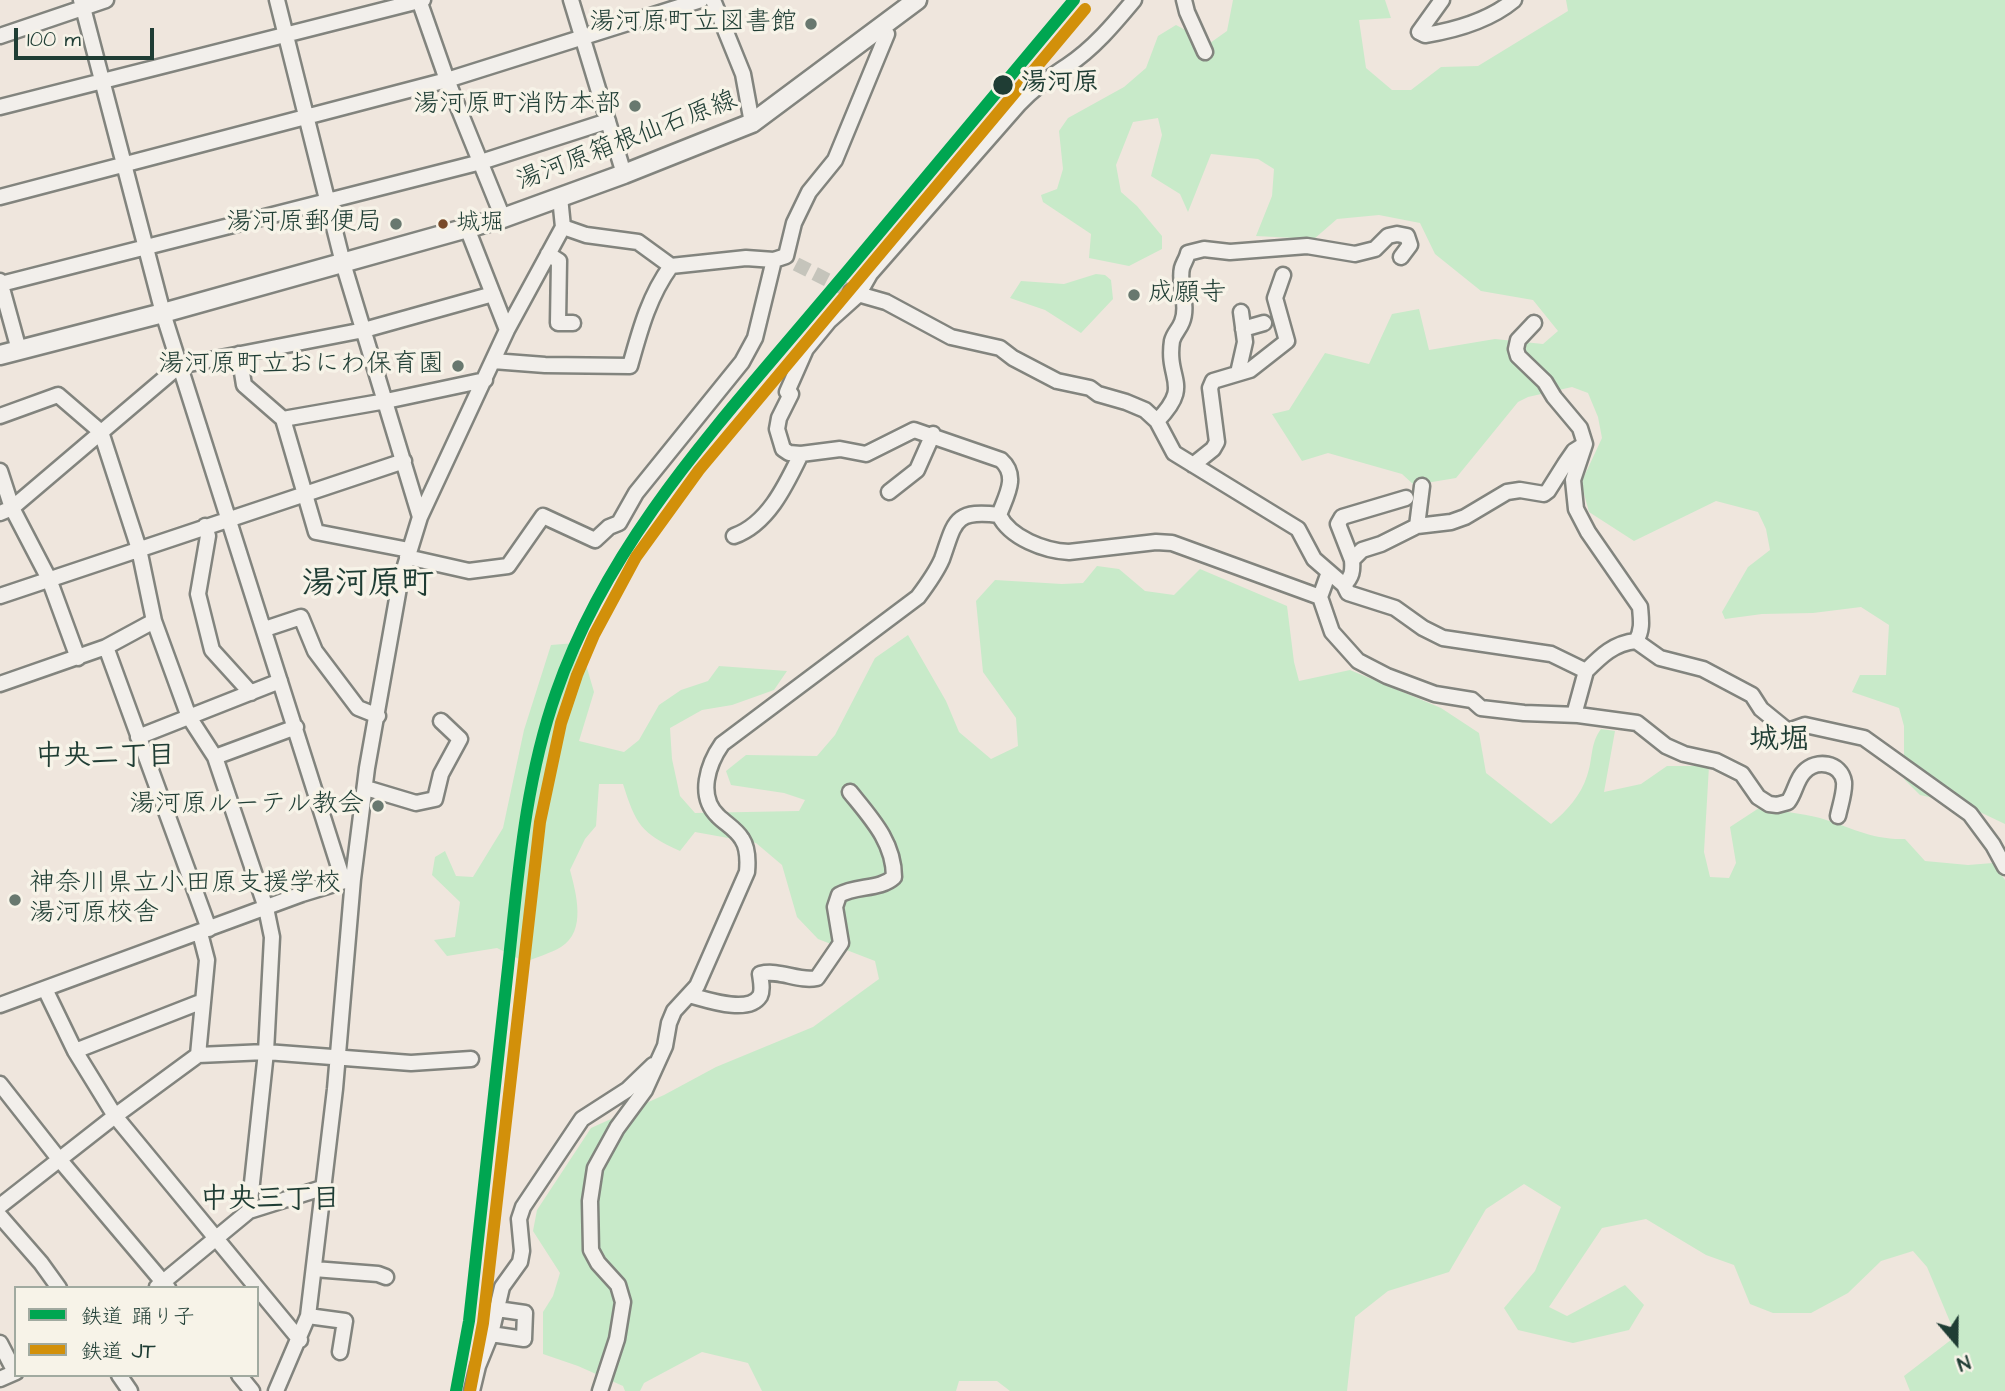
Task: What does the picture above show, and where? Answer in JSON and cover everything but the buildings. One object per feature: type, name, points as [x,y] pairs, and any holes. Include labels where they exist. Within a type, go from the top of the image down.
[{"type":"main road","name":"湯河原箱根仙石原線","points":[[0,355],[163,313],[503,218],[624,174],[752,123],[917,0]]},
{"type":"street","points":[[0,36],[82,4],[106,0]]},
{"type":"street","points":[[277,0],[344,263],[419,517]]},
{"type":"street","points":[[0,107],[420,0],[447,80],[503,218]]},
{"type":"street","points":[[571,0],[624,174]]},
{"type":"street","points":[[0,197],[447,80],[701,0]]},
{"type":"street","points":[[713,0],[743,74],[752,123]]},
{"type":"street","points":[[1134,0],[1096,42],[1066,67],[1037,85],[1019,104],[806,349],[786,392],[795,388],[779,418],[778,429],[783,449],[789,453],[801,454],[840,449],[866,454],[914,430],[933,434],[1001,460],[1007,465],[1011,471],[1011,479],[999,515],[1003,523],[1021,537],[1056,552],[1156,542],[1172,543],[1320,597]]},
{"type":"street","points":[[1184,0],[1205,52]]},
{"type":"street","points":[[1442,0],[1419,32],[1425,36],[1501,11],[1514,0]]},
{"type":"street","points":[[82,4],[145,248],[179,366],[230,518],[280,681],[348,879]]},
{"type":"street","points":[[239,354],[244,385],[283,419],[317,532],[408,553],[469,571],[508,566],[543,516],[595,540],[609,527],[619,523],[636,493],[742,362],[755,338],[785,260],[794,223],[809,192],[835,160],[887,34]]},
{"type":"street","points":[[19,350],[1,283],[481,162],[608,121]]},
{"type":"street","points":[[276,1391],[308,1316],[337,1059],[348,879],[400,582],[419,517],[507,330],[563,227],[560,197]]},
{"type":"street","points":[[563,227],[586,235],[638,242],[671,266],[746,258],[785,260]]},
{"type":"street","points":[[467,228],[507,330]]},
{"type":"street","points":[[1157,421],[1170,408],[1176,397],[1178,384],[1173,364],[1172,341],[1182,323],[1184,291],[1181,270],[1188,253],[1204,249],[1230,252],[1307,246],[1355,254],[1375,249],[1388,236],[1397,234],[1407,236],[1410,245],[1401,257]]},
{"type":"street","points":[[548,254],[559,261],[558,323],[573,323]]},
{"type":"street","points":[[493,360],[545,365],[630,366],[647,309],[659,283],[671,266]]},
{"type":"street","points":[[1193,465],[1213,449],[1217,442],[1210,388],[1213,381],[1250,370],[1287,341],[1275,298],[1283,275]]},
{"type":"street","points":[[6,510],[179,366],[364,330],[493,294]]},
{"type":"street","points":[[855,294],[886,302],[951,337],[1000,348],[1013,358],[1057,381],[1090,388],[1098,394],[1145,410],[1157,421],[1174,453],[1298,529],[1314,559],[1344,585],[1348,593],[1395,608],[1423,628],[1443,638],[1551,654],[1586,671]]},
{"type":"street","points":[[1238,373],[1245,342],[1241,312]]},
{"type":"street","points":[[1243,328],[1264,323]]},
{"type":"street","points":[[1534,323],[1518,340],[1518,356],[1545,382],[1580,428],[1585,444],[1573,480],[1576,509],[1579,518],[1640,607],[1641,621],[1636,641]]},
{"type":"street","points":[[283,419],[485,380]]},
{"type":"street","points":[[0,416],[58,395],[101,432],[139,549],[154,621],[189,717],[215,757],[266,908],[272,937],[266,1052],[248,1212]]},
{"type":"street","points":[[889,492],[917,470],[933,434]]},
{"type":"street","points":[[1352,560],[1362,550],[1417,526],[1451,522],[1465,517],[1507,492],[1520,490],[1544,494],[1574,452],[1585,444]]},
{"type":"street","points":[[734,536],[749,531],[784,490],[801,454]]},
{"type":"street","points":[[0,596],[404,461]]},
{"type":"street","points":[[0,471],[6,510],[49,579],[78,657]]},
{"type":"street","points":[[1417,526],[1422,486]]},
{"type":"street","points":[[1344,585],[1353,568],[1338,524],[1342,517],[1406,498]]},
{"type":"street","points":[[600,1391],[617,1339],[623,1302],[618,1285],[598,1263],[591,1250],[590,1201],[595,1168],[617,1128],[645,1090],[665,1046],[674,1011],[697,986],[747,866],[744,841],[710,806],[707,778],[713,757],[722,744],[918,597],[938,566],[953,525],[970,516],[985,513],[999,515]]},
{"type":"street","points":[[205,526],[208,536],[198,594],[212,650],[251,693]]},
{"type":"street","points":[[1329,572],[1320,597],[1332,632],[1358,661],[1387,676],[1435,694],[1472,700],[1480,708],[1637,723],[1666,746],[1684,754],[1716,761],[1742,774],[1758,797],[1777,806],[1788,802],[1805,771],[1816,764],[1828,764],[1837,770],[1844,782],[1838,816]]},
{"type":"street","points":[[265,629],[301,617],[315,650],[358,708],[378,716]]},
{"type":"street","points":[[0,684],[106,647],[154,621]]},
{"type":"street","points":[[1574,715],[1586,671],[1605,653],[1623,642],[1636,641],[1660,659],[1703,669],[1752,695],[1761,709],[1788,731],[1805,724],[1864,738],[1970,814],[1993,845],[2005,867]]},
{"type":"street","points":[[106,647],[204,931],[207,960],[198,1055]]},
{"type":"street","points":[[138,737],[280,681]]},
{"type":"street","points":[[366,788],[416,803],[435,799],[441,774],[460,739],[441,722]]},
{"type":"street","points":[[215,757],[296,727]]},
{"type":"street","points":[[689,995],[741,1006],[758,999],[761,993],[760,974],[768,972],[807,980],[817,978],[841,943],[835,907],[839,895],[849,889],[884,884],[894,877],[894,867],[882,831],[850,792]]},
{"type":"street","points":[[0,1005],[348,879]]},
{"type":"street","points":[[45,989],[75,1051],[115,1116],[255,1286]]},
{"type":"street","points":[[75,1051],[203,1001]]},
{"type":"street","points":[[0,1206],[198,1055],[266,1052],[411,1063],[471,1059]]},
{"type":"street","points":[[472,1391],[478,1366],[491,1334],[502,1287],[520,1262],[522,1251],[519,1219],[523,1206],[582,1119],[627,1090],[658,1060]]},
{"type":"street","points":[[0,1084],[162,1286],[248,1212],[322,1188]]},
{"type":"street","points":[[0,1216],[58,1286]]},
{"type":"street","points":[[314,1269],[386,1277]]},
{"type":"street","points":[[259,1290],[300,1340]]},
{"type":"street","points":[[491,1334],[524,1339],[525,1313],[497,1309]]},
{"type":"street","points":[[308,1316],[345,1321],[340,1352]]},
{"type":"street","points":[[0,1343],[14,1368]]},
{"type":"street","points":[[241,1377],[252,1391]]},
{"type":"green space","points":[[1233,0],[1385,0],[1391,18],[1359,20],[1366,68],[1392,90],[1411,90],[1441,67],[1478,66],[1568,11],[1566,0],[2005,0],[2005,824],[1965,805],[1920,795],[1904,779],[1904,726],[1899,708],[1852,692],[1860,675],[1886,675],[1889,625],[1861,607],[1725,619],[1722,612],[1748,567],[1770,550],[1766,529],[1758,512],[1716,501],[1634,541],[1589,512],[1581,483],[1602,438],[1598,417],[1588,393],[1572,387],[1528,397],[1518,402],[1456,478],[1414,485],[1402,474],[1328,453],[1302,461],[1272,414],[1289,410],[1325,353],[1369,364],[1392,314],[1419,309],[1429,350],[1495,339],[1543,344],[1558,331],[1533,300],[1481,291],[1435,254],[1420,223],[1379,215],[1337,219],[1314,239],[1256,236],[1272,196],[1274,169],[1258,159],[1211,154],[1188,212],[1180,194],[1151,176],[1162,135],[1158,118],[1133,122],[1116,165],[1121,192],[1137,206],[1162,236],[1162,249],[1129,266],[1089,258],[1091,234],[1043,202],[1041,195],[1057,189],[1063,169],[1059,131],[1068,118],[1124,87],[1146,68],[1158,36],[1176,25],[1210,43],[1227,31]]},
{"type":"green space","points":[[1096,274],[1105,275],[1111,280],[1113,299],[1081,333],[1045,310],[1010,298],[1021,281],[1064,284]]},
{"type":"green space","points":[[1097,566],[1119,569],[1145,591],[1174,595],[1200,569],[1287,606],[1299,681],[1350,670],[1441,708],[1479,733],[1486,773],[1551,824],[1568,808],[1581,790],[1589,770],[1595,740],[1601,729],[1615,731],[1604,792],[1641,784],[1667,766],[1709,766],[1704,852],[1710,877],[1729,878],[1736,863],[1730,827],[1759,808],[1797,813],[1861,832],[1905,839],[1925,861],[1968,865],[1993,863],[2005,880],[2005,1391],[1910,1391],[1904,1376],[1956,1336],[1927,1267],[1913,1251],[1881,1261],[1848,1293],[1811,1313],[1773,1313],[1750,1304],[1734,1265],[1706,1255],[1646,1219],[1602,1228],[1549,1307],[1567,1316],[1625,1285],[1644,1305],[1629,1330],[1573,1343],[1518,1330],[1504,1308],[1535,1271],[1561,1207],[1524,1184],[1486,1209],[1449,1272],[1388,1291],[1355,1317],[1347,1391],[1010,1391],[997,1381],[959,1381],[956,1391],[762,1391],[748,1363],[702,1352],[644,1383],[640,1391],[625,1391],[623,1386],[543,1354],[543,1312],[553,1296],[560,1273],[533,1231],[537,1210],[591,1128],[664,1095],[716,1067],[813,1027],[879,979],[875,961],[818,939],[797,917],[782,865],[756,843],[695,832],[680,851],[656,839],[642,826],[636,818],[623,784],[599,784],[596,826],[585,839],[570,870],[578,911],[577,922],[569,940],[557,949],[525,962],[497,948],[447,956],[434,940],[455,937],[460,902],[432,875],[435,857],[445,851],[456,876],[473,877],[503,828],[524,730],[551,645],[576,643],[585,661],[594,692],[579,741],[624,752],[639,740],[659,705],[681,690],[708,681],[719,666],[787,671],[774,690],[732,705],[702,710],[670,728],[672,759],[680,796],[695,813],[799,811],[805,800],[784,793],[731,785],[726,771],[746,755],[817,756],[835,735],[875,658],[908,635],[946,701],[959,732],[991,759],[1018,746],[1016,718],[983,672],[976,601],[995,580],[1083,583]]},
{"type":"tunnel","points":[[796,264],[851,292]]},
{"type":"rail line","name":"踊り子","points":[[456,1391],[469,1321],[524,829],[545,726],[578,639],[633,539],[666,491],[737,401],[1074,0]]},
{"type":"rail line","name":"JT","points":[[470,1391],[483,1323],[540,822],[561,723],[594,635],[636,557],[699,470],[1085,9]]},
{"type":"place","name":"湯河原町立図書館","points":[[811,24]]},
{"type":"place","name":"湯河原","points":[[1003,85]]},
{"type":"place","name":"湯河原町消防本部","points":[[635,106]]},
{"type":"place","name":"湯河原郵便局","points":[[396,224]]},
{"type":"place","name":"城堀","points":[[443,224]]},
{"type":"place","name":"成願寺","points":[[1134,295]]},
{"type":"place","name":"湯河原町立おにわ保育園","points":[[458,366]]},
{"type":"place","name":"湯河原ルーテル教会","points":[[378,806]]},
{"type":"place","name":"神奈川県立小田原支援学校 湯河原校舎","points":[[15,900]]},
{"type":"district","name":"湯河原町","points":[[368,586]]},
{"type":"district","name":"城堀","points":[[1779,742]]},
{"type":"district","name":"中央二丁目","points":[[105,758]]},
{"type":"district","name":"中央三丁目","points":[[270,1201]]}]
